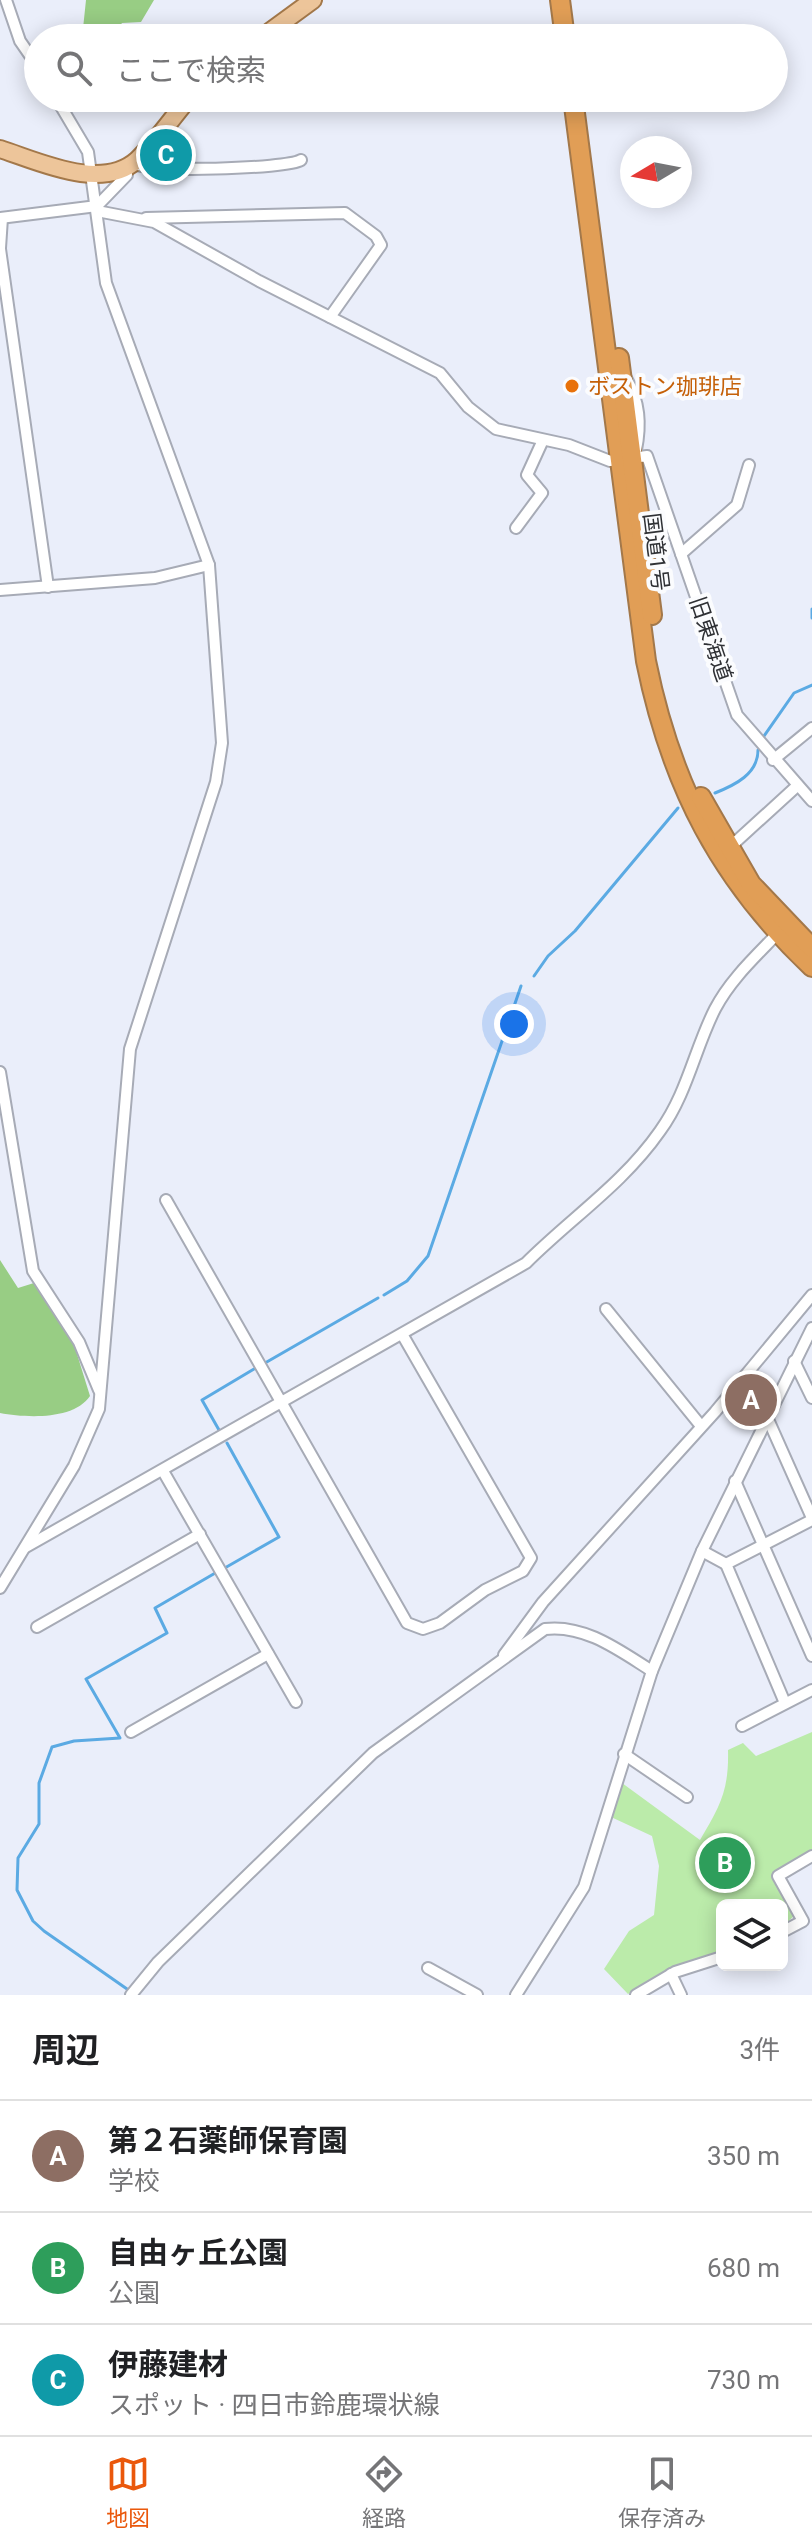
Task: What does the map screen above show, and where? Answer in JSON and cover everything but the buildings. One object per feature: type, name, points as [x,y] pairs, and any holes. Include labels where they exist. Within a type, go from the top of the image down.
[{"type":"highway","points":[[560,0],[563,24]]},
{"type":"highway","points":[[572,0],[575,24]]},
{"type":"highway","name":"国道1号","points":[[577,112],[584,136]]},
{"type":"highway","name":"国道1号","points":[[585,112],[589,177],[634,459]]},
{"type":"highway","name":"国道1号","points":[[589,177],[634,459],[659,692],[673,763],[711,843],[737,886],[777,934],[812,967]]},
{"type":"highway","name":"国道1号","points":[[659,692],[684,759],[729,848],[767,905],[812,948]]},
{"type":"main road","points":[[280,24],[313,0]]},
{"type":"main road","points":[[0,149],[91,173],[129,165],[176,112]]},
{"type":"street","points":[[6,0],[24,47]]},
{"type":"street","points":[[0,1588],[93,1426],[100,1392],[130,1049],[221,757],[209,565],[106,283],[88,152],[64,112]]},
{"type":"street","points":[[97,208],[127,175],[129,165],[147,168],[260,166],[289,165],[301,160]]},
{"type":"street","points":[[48,587],[0,248],[1,218],[97,208],[144,218],[345,213],[376,236],[381,245],[330,317]]},
{"type":"street","points":[[144,218],[440,373],[468,407],[496,429],[634,459],[641,429],[634,392],[620,370]]},
{"type":"street","points":[[516,528],[542,493],[527,475],[543,440]]},
{"type":"street","name":"旧東海道","points":[[634,459],[681,554],[737,715],[773,760],[812,801]]},
{"type":"street","points":[[681,554],[737,505],[749,465]]},
{"type":"street","points":[[0,590],[155,578],[209,565]]},
{"type":"street","points":[[773,760],[812,728]]},
{"type":"street","points":[[729,848],[797,786]]},
{"type":"street","points":[[25,1548],[526,1263],[562,1227],[609,1192],[669,1117],[723,996],[777,934]]},
{"type":"street","points":[[0,1072],[33,1271],[79,1342],[100,1392]]},
{"type":"street","points":[[166,1200],[407,1623],[423,1629],[440,1623],[485,1590],[523,1571],[531,1558],[402,1334]]},
{"type":"street","points":[[501,1660],[543,1602],[701,1426],[812,1295]]},
{"type":"street","points":[[606,1309],[701,1426]]},
{"type":"street","points":[[516,1995],[584,1887],[652,1671],[702,1551],[812,1328]]},
{"type":"street","points":[[794,1361],[808,1380],[812,1398]]},
{"type":"street","points":[[726,1564],[812,1519],[767,1417]]},
{"type":"street","points":[[163,1471],[296,1702]]},
{"type":"street","points":[[735,1481],[812,1656]]},
{"type":"street","points":[[37,1627],[200,1534]]},
{"type":"street","points":[[702,1551],[726,1564],[785,1703]]},
{"type":"street","points":[[131,1995],[158,1962],[373,1753],[545,1629],[555,1628],[601,1639],[652,1671]]},
{"type":"street","points":[[131,1732],[268,1654]]},
{"type":"street","points":[[742,1726],[812,1690]]},
{"type":"street","points":[[624,1754],[687,1797]]},
{"type":"street","points":[[788,1929],[803,1921],[778,1876],[812,1856]]},
{"type":"street","points":[[636,1995],[671,1974],[716,1959]]},
{"type":"street","points":[[428,1968],[477,1995]]},
{"type":"street","points":[[671,1974],[681,1995]]},
{"type":"green space","points":[[86,0],[154,0],[141,22],[83,24]]},
{"type":"green space","points":[[0,1260],[18,1288],[34,1283],[72,1338],[90,1396],[83,1404],[49,1415],[0,1413]]},
{"type":"green space","points":[[812,1732],[812,1851],[772,1873],[786,1899],[716,1899],[716,1955],[664,1973],[628,1994],[604,1969],[629,1931],[654,1915],[659,1866],[652,1836],[611,1817],[622,1783],[700,1840],[722,1798],[728,1750],[743,1743],[756,1756]]},
{"type":"green space","points":[[788,1902],[795,1915],[788,1921]]},
{"type":"waterway","points":[[812,609],[812,618]]},
{"type":"waterway","points":[[762,739],[794,693],[812,685]]},
{"type":"waterway","points":[[715,793],[750,772],[758,750]]},
{"type":"waterway","points":[[534,976],[678,808]]},
{"type":"waterway","points":[[384,1295],[407,1281],[428,1256],[521,986]]},
{"type":"waterway","points":[[265,1363],[378,1298]]},
{"type":"waterway","points":[[219,1430],[202,1400],[254,1369]]},
{"type":"waterway","points":[[223,1569],[279,1537],[227,1443]]},
{"type":"waterway","points":[[127,1989],[33,1921],[17,1890],[18,1858],[39,1824],[39,1783],[52,1747],[74,1741],[120,1738],[86,1679],[167,1633],[155,1608],[217,1572]]},
{"type":"place","name":"伊藤建材","points":[[166,155]]},
{"type":"place","name":"ボストン珈琲店","points":[[572,386]]},
{"type":"place","name":"第２石薬師保育園","points":[[751,1400]]},
{"type":"place","name":"自由ヶ丘公園","points":[[725,1863]]}]
